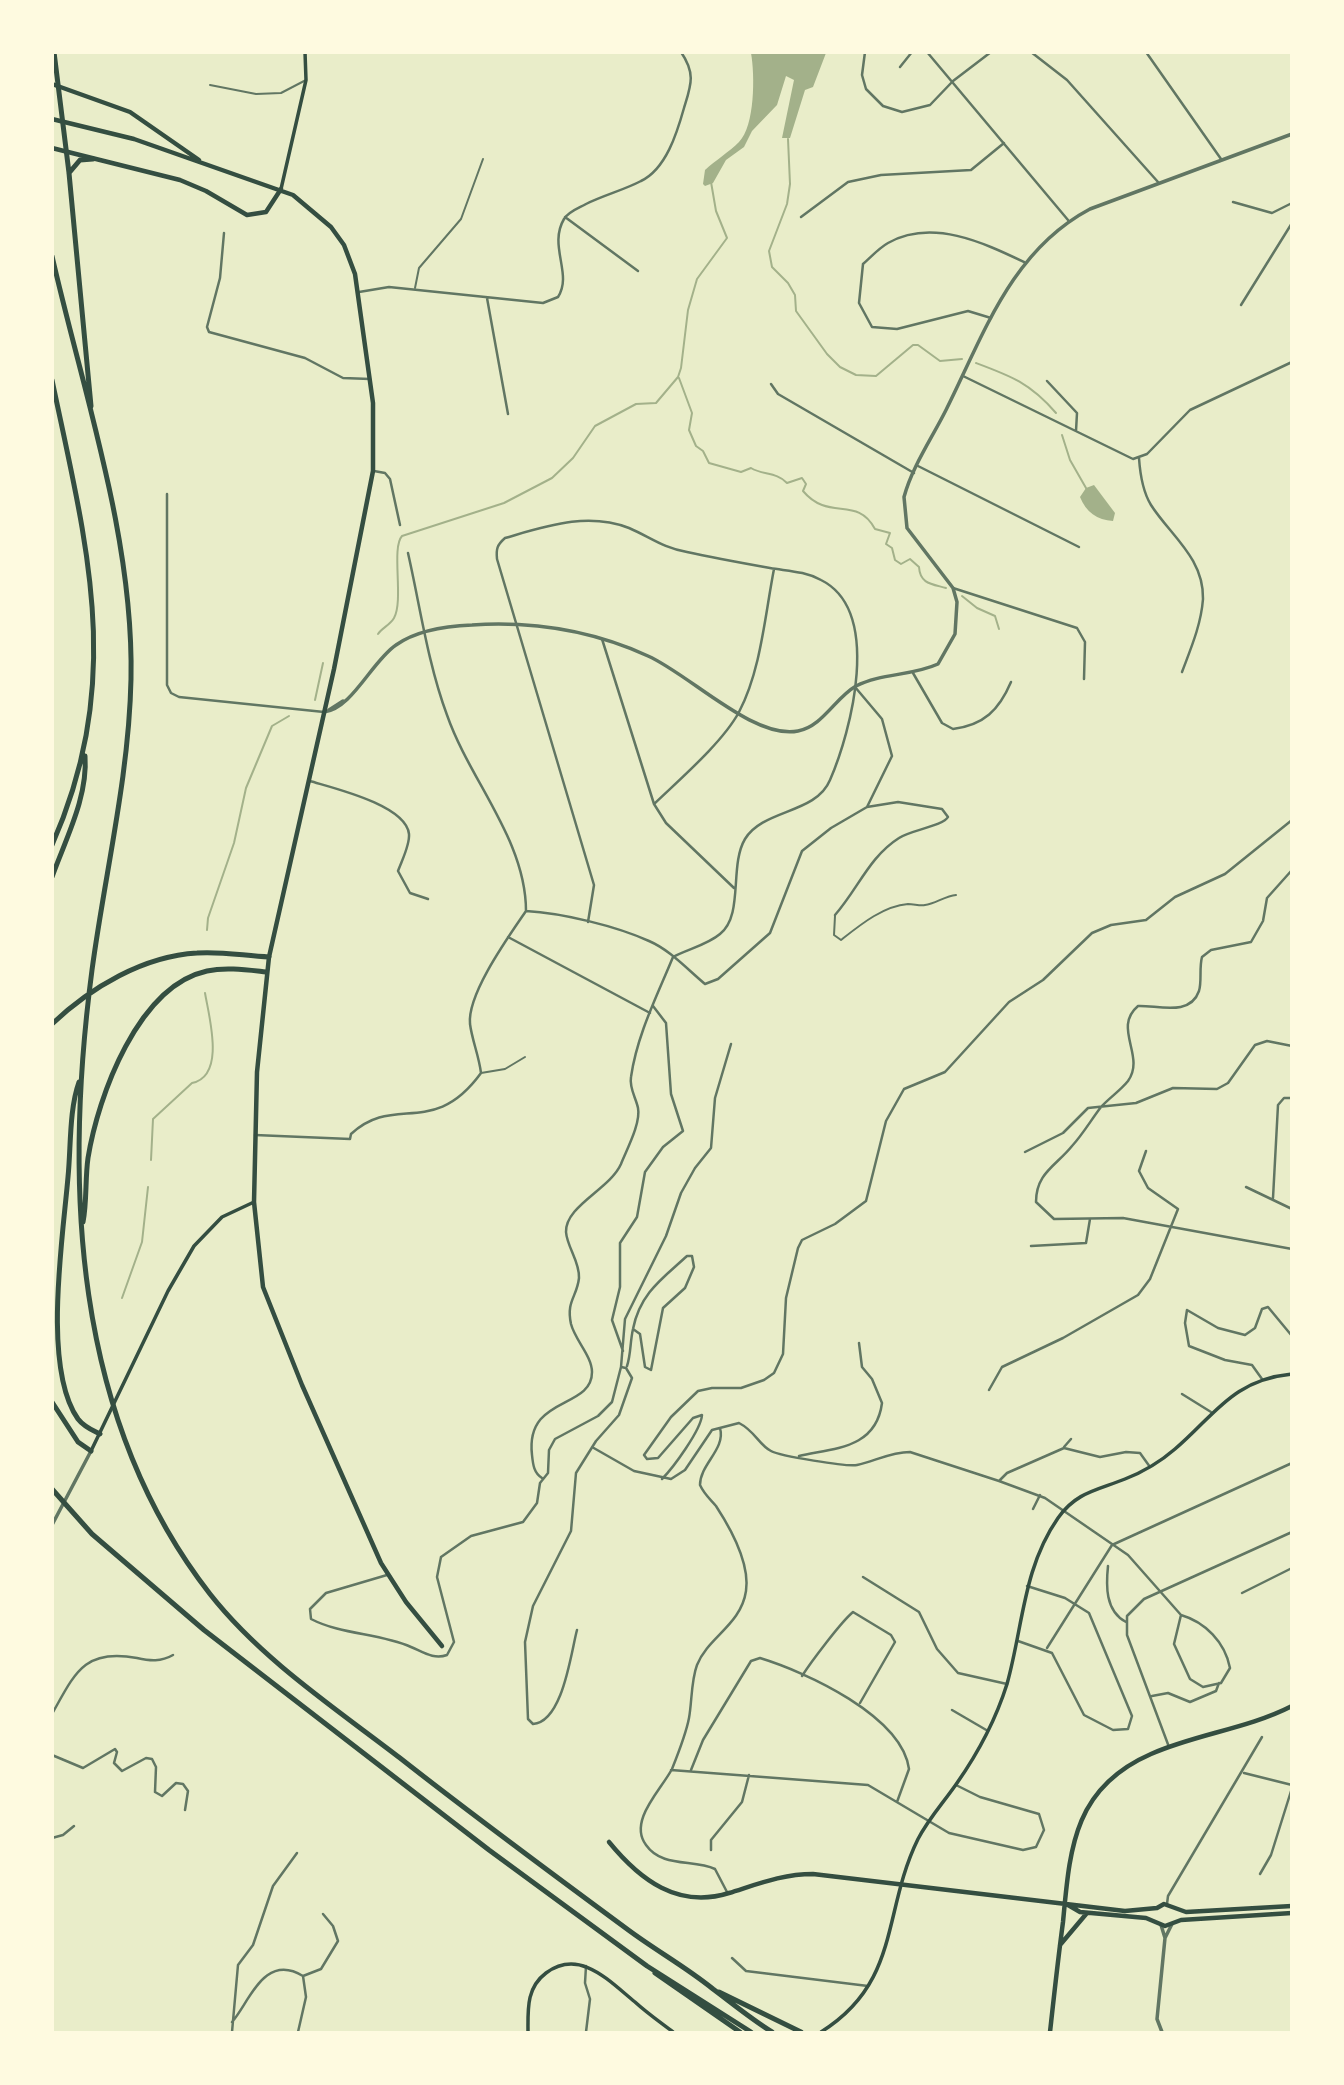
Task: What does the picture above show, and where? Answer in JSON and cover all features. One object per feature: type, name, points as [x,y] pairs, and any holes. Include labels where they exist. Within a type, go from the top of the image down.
[{"type":"highway","points":[[54,52],[55,84],[60,95],[92,401],[90,409]]},
{"type":"highway","points":[[69,173],[80,160],[93,159]]},
{"type":"highway","points":[[52,256],[90,409],[122,567],[131,676],[121,788],[91,974],[82,1075],[77,1188],[87,1292],[102,1365],[133,1458],[184,1555],[206,1589],[251,1638],[478,1818],[629,1931],[716,1991],[801,2032]]},
{"type":"highway","points":[[52,380],[93,593],[96,670],[82,793],[52,877]]},
{"type":"highway","points":[[52,845],[85,749]]},
{"type":"highway","points":[[52,1024],[102,986],[161,959],[199,952],[269,957]]},
{"type":"highway","points":[[81,1229],[88,1158],[100,1109],[122,1054],[148,1013],[170,989],[198,974],[232,970],[266,972]]},
{"type":"highway","points":[[82,1075],[77,1088],[60,1265],[58,1329],[70,1402],[80,1422],[100,1434]]},
{"type":"highway","points":[[52,1402],[78,1442],[91,1451]]},
{"type":"highway","points":[[52,1489],[92,1534],[204,1630],[489,1850],[740,2032]]},
{"type":"highway","points":[[647,1966],[751,2032]]},
{"type":"highway","points":[[716,1991],[726,2002],[772,2032]]},
{"type":"main road","points":[[52,148],[192,184],[247,215],[266,212],[281,189],[306,80],[305,52]]},
{"type":"main road","points":[[55,84],[130,112],[202,163]]},
{"type":"main road","points":[[52,119],[134,139],[281,189],[304,203],[331,227],[344,246],[359,292],[370,379],[373,471],[325,712],[307,781],[266,972],[255,1135],[254,1202],[263,1287],[303,1389],[388,1575],[442,1646]]},
{"type":"main road","points":[[91,1451],[168,1291],[194,1246],[222,1217],[254,1202]]},
{"type":"main road","points":[[821,2032],[836,2022],[868,1986],[883,1957],[917,1843],[928,1821],[956,1785],[988,1731],[1007,1684],[1027,1586],[1040,1548],[1064,1510],[1082,1494],[1150,1467],[1176,1448],[1230,1395],[1262,1379],[1292,1374]]},
{"type":"main road","points":[[1051,2032],[1071,1845],[1093,1800],[1134,1763],[1169,1747],[1292,1706]]},
{"type":"main road","points":[[609,1842],[631,1869],[659,1888],[690,1896],[727,1893],[775,1877],[800,1874],[1125,1911],[1157,1908],[1167,1904],[1186,1912],[1292,1906]]},
{"type":"main road","points":[[1064,1903],[1087,1913],[1158,1923],[1292,1913]]},
{"type":"main road","points":[[1157,1908],[1158,1923]]},
{"type":"main road","points":[[1174,1923],[1176,1909]]},
{"type":"main road","points":[[1231,1909],[1235,1916]]},
{"type":"main road","points":[[1060,1946],[1087,1913]]},
{"type":"main road","points":[[528,2032],[528,2003],[540,1978],[565,1964],[586,1966],[605,1977],[673,2032]]},
{"type":"street","points":[[359,292],[389,287],[543,303],[558,297],[564,284],[556,236],[565,217],[609,192],[642,181],[655,172],[676,136],[691,84],[690,66],[681,52]]},
{"type":"street","points":[[865,52],[862,75],[866,89],[875,102],[892,110],[916,110],[930,105],[953,81],[991,52]]},
{"type":"street","points":[[900,67],[912,52]]},
{"type":"street","points":[[928,52],[1068,220]]},
{"type":"street","points":[[1031,52],[1067,80],[1157,182]]},
{"type":"street","points":[[1146,52],[1221,159]]},
{"type":"street","points":[[167,494],[167,685],[171,693],[179,697],[325,712],[338,709],[390,650],[425,632],[472,625],[517,625],[572,630],[649,656],[739,713],[779,732],[799,731],[811,726],[855,687],[880,678],[913,673],[941,662],[951,643],[957,624],[957,603],[953,588],[906,525],[904,497],[991,318],[1024,262],[1068,220],[1112,199],[1292,134]]},
{"type":"street","points":[[801,218],[848,182],[881,175],[971,170],[1004,143]]},
{"type":"street","points":[[1233,202],[1272,213],[1292,203]]},
{"type":"street","points":[[565,217],[638,271]]},
{"type":"street","points":[[1241,305],[1292,223]]},
{"type":"street","points":[[224,233],[220,278],[207,327],[211,334],[305,358],[343,378],[370,379]]},
{"type":"street","points":[[991,318],[969,311],[897,329],[872,327],[859,303],[863,264],[889,243],[924,233],[974,240],[1024,262]]},
{"type":"street","points":[[487,298],[508,414]]},
{"type":"street","points":[[963,376],[1116,453],[1139,458],[1147,454],[1190,410],[1292,362]]},
{"type":"street","points":[[1047,381],[1077,413],[1076,431]]},
{"type":"street","points":[[771,384],[778,394],[914,473]]},
{"type":"street","points":[[1139,458],[1140,473],[1150,504],[1188,550],[1201,580],[1203,597],[1199,628],[1182,672]]},
{"type":"street","points":[[918,466],[1079,547]]},
{"type":"street","points":[[373,471],[385,473],[390,479],[400,525]]},
{"type":"street","points":[[542,1478],[536,1473],[533,1456],[531,1439],[534,1429],[543,1415],[589,1385],[593,1369],[574,1333],[568,1305],[579,1278],[566,1232],[569,1217],[614,1178],[620,1166],[639,1111],[630,1081],[636,1051],[650,1013],[673,957],[723,932],[732,917],[734,888],[745,838],[758,826],[815,798],[829,784],[845,739],[858,655],[854,626],[842,599],[822,580],[795,571],[654,544],[631,529],[604,520],[559,523],[505,538],[496,549],[594,885],[588,922]]},
{"type":"street","points":[[255,1135],[350,1139],[351,1134],[372,1118],[429,1113],[450,1104],[467,1092],[481,1073],[470,1024],[472,1006],[508,937],[526,911],[520,861],[475,779],[447,716],[408,553]]},
{"type":"street","points":[[654,804],[702,757],[739,713],[754,665],[774,569]]},
{"type":"street","points":[[953,588],[1077,628],[1086,642],[1084,679]]},
{"type":"street","points":[[602,639],[654,804],[666,823],[734,888]]},
{"type":"street","points":[[913,673],[942,723],[953,729],[990,717],[1002,703],[1011,682]]},
{"type":"street","points":[[855,687],[881,719],[892,756],[867,807]]},
{"type":"street","points":[[307,781],[362,797],[388,810],[407,825],[410,837],[398,871],[410,893],[428,899]]},
{"type":"street","points":[[526,911],[588,922],[650,941],[705,984],[718,979],[770,933],[802,851],[831,828],[867,807],[889,803],[919,804],[942,809],[948,817],[942,824],[907,832],[883,849],[868,866],[854,893],[835,915]]},
{"type":"street","points":[[662,1479],[673,1468],[699,1425],[702,1415],[692,1418],[658,1458],[647,1459],[644,1455],[687,1398],[712,1388],[740,1388],[760,1382],[774,1373],[780,1363],[784,1345],[786,1298],[798,1248],[802,1240],[835,1224],[866,1201],[886,1121],[904,1089],[945,1072],[1009,1002],[1044,980],[1092,933],[1111,925],[1146,920],[1175,897],[1225,874],[1292,820]]},
{"type":"street","points":[[1292,870],[1267,898],[1263,921],[1251,942],[1210,950],[1202,957],[1199,991],[1194,1000],[1177,1008],[1138,1006],[1132,1011],[1126,1033],[1134,1055],[1130,1079],[1102,1106],[1071,1148],[1040,1178],[1036,1189],[1036,1202],[1054,1219],[1122,1218],[1292,1249]]},
{"type":"street","points":[[508,937],[650,1013]]},
{"type":"street","points":[[623,1351],[612,1320],[620,1287],[620,1243],[637,1217],[645,1172],[663,1147],[683,1131],[671,1094],[666,1023],[653,1006]]},
{"type":"street","points":[[1025,1152],[1063,1133],[1084,1110],[1136,1103],[1172,1088],[1217,1089],[1228,1083],[1255,1045],[1266,1041],[1292,1046]]},
{"type":"street","points":[[388,1575],[320,1596],[310,1609],[312,1619],[324,1626],[392,1639],[432,1656],[447,1655],[452,1649],[453,1635],[438,1577],[441,1557],[471,1536],[523,1522],[537,1503],[542,1478],[548,1473],[549,1450],[555,1439],[609,1408],[621,1367],[625,1319],[666,1237],[681,1193],[711,1148],[715,1098],[731,1044]]},
{"type":"street","points":[[1273,1198],[1278,1105],[1284,1098],[1292,1098]]},
{"type":"street","points":[[989,1390],[1002,1367],[1063,1338],[1138,1295],[1150,1279],[1177,1206],[1144,1183],[1139,1171],[1146,1151]]},
{"type":"street","points":[[1246,1187],[1292,1209]]},
{"type":"street","points":[[1031,1246],[1086,1243],[1090,1219]]},
{"type":"street","points":[[577,1630],[563,1689],[543,1721],[533,1724],[528,1719],[525,1642],[536,1598],[571,1531],[576,1504],[576,1473],[624,1405],[632,1378],[626,1367],[633,1329],[639,1310],[659,1277],[673,1270],[687,1256],[692,1256],[694,1267],[685,1288],[663,1308],[651,1370],[645,1367],[640,1334],[633,1329]]},
{"type":"street","points":[[1262,1379],[1252,1365],[1225,1360],[1189,1346],[1185,1323],[1187,1310],[1218,1328],[1245,1335],[1255,1328],[1262,1309],[1268,1307],[1292,1336]]},
{"type":"street","points":[[797,1457],[852,1446],[876,1425],[883,1403],[872,1379],[862,1367],[859,1343]]},
{"type":"street","points":[[621,1367],[626,1367]]},
{"type":"street","points":[[1182,1394],[1211,1412]]},
{"type":"street","points":[[592,1447],[634,1471],[662,1479],[681,1474],[712,1430],[738,1423],[756,1434],[771,1451],[852,1466],[899,1452],[909,1452],[1040,1495],[1138,1563],[1181,1615],[1205,1627],[1219,1642],[1230,1668],[1216,1691],[1190,1702],[1168,1693],[1151,1697]]},
{"type":"street","points":[[720,1428],[721,1439],[701,1474],[700,1485],[718,1510],[737,1546],[743,1560],[746,1590],[741,1608],[732,1623],[701,1658],[696,1668],[688,1725],[671,1770],[642,1819],[640,1828],[644,1844],[663,1858],[715,1869],[727,1893]]},
{"type":"street","points":[[999,1481],[1007,1473],[1064,1448],[1071,1439]]},
{"type":"street","points":[[1064,1448],[1100,1457],[1140,1453],[1150,1467]]},
{"type":"street","points":[[52,1525],[91,1451]]},
{"type":"street","points":[[1047,1648],[1112,1545],[1292,1463]]},
{"type":"street","points":[[1033,1509],[1040,1495]]},
{"type":"street","points":[[1169,1747],[1126,1635],[1126,1622],[1132,1609],[1161,1592],[1292,1532]]},
{"type":"street","points":[[1108,1566],[1107,1592],[1117,1615],[1126,1622]]},
{"type":"street","points":[[1242,1593],[1292,1568]]},
{"type":"street","points":[[863,1577],[919,1612],[937,1649],[958,1673],[1007,1684]]},
{"type":"street","points":[[1017,1640],[1047,1648],[1063,1669],[1084,1715],[1121,1732],[1132,1723],[1129,1708],[1089,1614],[1075,1602],[1027,1586]]},
{"type":"street","points":[[802,1676],[814,1655],[828,1644],[853,1612],[891,1635],[894,1647],[860,1703]]},
{"type":"street","points":[[1181,1615],[1174,1643],[1186,1672],[1198,1686],[1219,1684]]},
{"type":"street","points":[[52,1714],[79,1669],[96,1658],[118,1654],[154,1661],[173,1655]]},
{"type":"street","points":[[691,1771],[703,1740],[751,1661],[764,1660],[860,1703],[897,1738],[906,1755],[908,1777],[897,1802]]},
{"type":"street","points":[[952,1710],[988,1731]]},
{"type":"street","points":[[1167,1904],[1168,1896],[1262,1737]]},
{"type":"street","points":[[52,1755],[83,1768],[112,1748],[117,1751],[114,1763],[120,1771],[128,1770],[146,1758],[154,1761],[154,1789],[160,1796],[176,1783],[185,1786],[188,1795],[185,1810]]},
{"type":"street","points":[[671,1770],[868,1786],[949,1833],[1023,1850],[1036,1847],[1041,1840],[1043,1820],[1039,1814],[980,1797],[956,1785]]},
{"type":"street","points":[[1242,1773],[1292,1786],[1270,1855],[1260,1874]]},
{"type":"street","points":[[710,1850],[711,1840],[742,1802],[749,1775]]},
{"type":"street","points":[[52,1838],[63,1835],[74,1826]]},
{"type":"street","points":[[232,2032],[238,1965],[253,1945],[273,1886],[297,1853]]},
{"type":"street","points":[[52,1900],[52,1935]]},
{"type":"street","points":[[232,2022],[257,1982],[280,1972],[303,1976],[321,1969],[338,1941],[333,1926],[323,1914]]},
{"type":"street","points":[[1158,1923],[1165,1938]]},
{"type":"street","points":[[1162,2032],[1157,2019],[1165,1938],[1174,1923]]},
{"type":"street","points":[[732,1958],[746,1971],[868,1986]]},
{"type":"street","points":[[586,1966],[585,1983],[590,1999],[586,2032]]},
{"type":"street","points":[[298,2032],[306,1997],[303,1976]]},
{"type":"lane","points":[[210,85],[256,94],[281,93],[306,80]]},
{"type":"lane","points":[[415,289],[419,268],[461,219],[483,159]]},
{"type":"lane","points":[[835,915],[834,935],[841,940],[860,925],[892,909],[912,904],[927,905],[939,898],[956,895]]},
{"type":"lane","points":[[481,1073],[505,1069],[525,1057]]},
{"type":"shaded area","points":[[751,53],[826,53],[813,87],[805,90],[790,138],[782,138],[794,80],[786,76],[777,105],[752,131],[744,147],[726,160],[713,183],[705,186],[705,170],[739,142],[748,124],[753,87]]},
{"type":"shaded area","points":[[1094,485],[1115,513],[1113,521],[1093,514],[1082,502],[1080,497],[1086,488]]},
{"type":"waterway","points":[[788,139],[790,184],[787,204],[769,251],[772,267],[788,283],[795,295],[796,311],[827,354],[840,367],[856,375],[876,376],[913,345],[918,345],[940,361],[962,359]]},
{"type":"waterway","points":[[378,634],[394,618],[397,610],[398,551],[402,536],[504,503],[552,478],[573,458],[595,426],[636,404],[656,403],[678,377],[688,310],[697,279],[727,238],[716,211],[711,182]]},
{"type":"waterway","points":[[976,363],[1019,382],[1037,394],[1056,413]]},
{"type":"waterway","points":[[679,378],[692,413],[689,430],[696,446],[703,451],[709,463],[741,472],[751,468],[779,477],[787,483],[802,478],[806,484],[803,491],[813,500],[832,508],[860,513],[875,529],[890,533],[886,544],[892,548],[895,560],[901,564],[910,559],[919,567],[924,580],[946,588]]},
{"type":"waterway","points":[[1062,435],[1070,460],[1086,488]]},
{"type":"waterway","points":[[962,596],[977,608],[995,616],[999,629]]},
{"type":"waterway","points":[[315,700],[323,663]]},
{"type":"waterway","points":[[207,930],[208,918],[234,843],[246,788],[272,726],[289,716]]},
{"type":"waterway","points":[[151,1160],[153,1119],[209,1069],[213,1044],[205,993]]},
{"type":"waterway","points":[[122,1298],[142,1242],[148,1187]]}]
